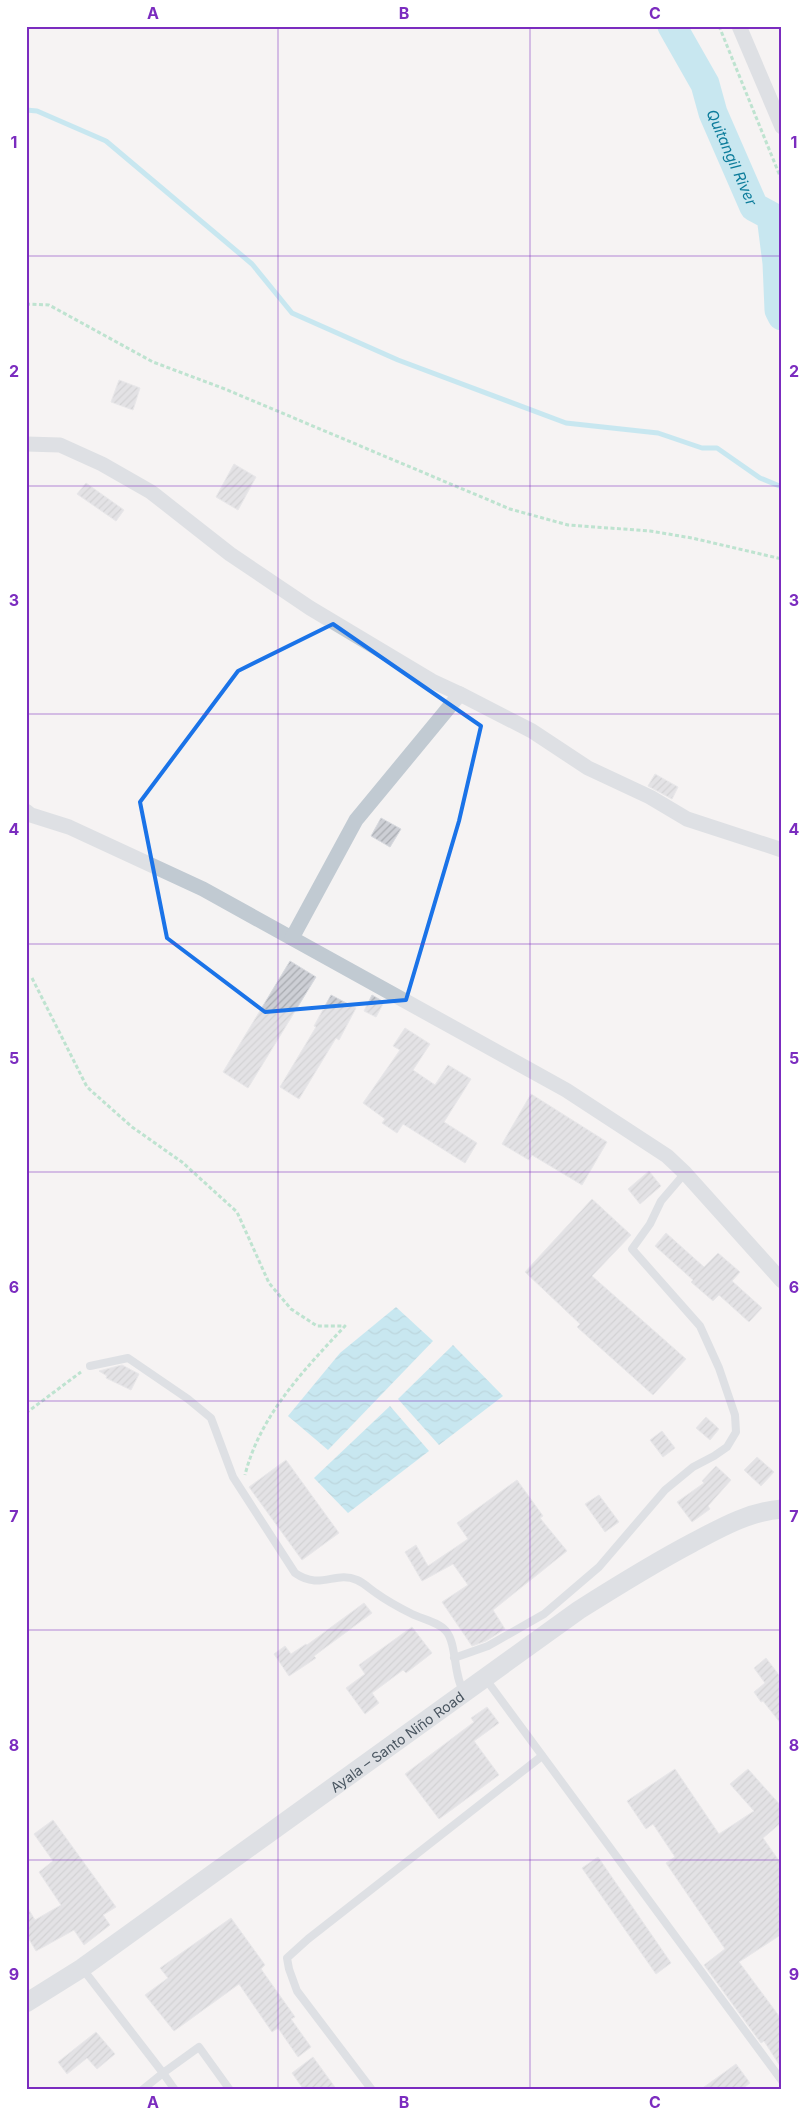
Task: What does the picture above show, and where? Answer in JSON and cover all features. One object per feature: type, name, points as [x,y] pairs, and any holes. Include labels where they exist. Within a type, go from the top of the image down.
[{"type":"street","points":[[739,26],[782,127]]},
{"type":"street","points":[[26,444],[60,445],[102,464],[151,492],[230,554],[310,608],[432,681],[532,730],[588,768],[650,797],[687,818],[782,850]]},
{"type":"street","points":[[292,938],[356,820],[460,694]]},
{"type":"street","points":[[26,811],[31,815],[69,827],[203,889],[566,1090],[667,1156],[685,1173],[782,1281]]},
{"type":"street","name":"Ayala – Santo Niño Road","points":[[26,2003],[82,1968],[580,1610],[658,1561],[736,1520],[761,1511],[782,1509]]},
{"type":"lane","points":[[454,1658],[488,1646],[544,1614],[599,1566],[665,1490],[693,1467],[726,1447],[736,1432],[735,1415],[719,1368],[700,1326],[632,1249],[650,1224],[661,1201],[685,1173]]},
{"type":"lane","points":[[90,1366],[128,1358],[188,1399],[211,1418],[233,1477],[295,1573],[305,1580],[320,1582],[341,1577],[357,1579],[377,1594],[412,1615],[426,1619],[446,1630],[452,1646],[458,1683],[464,1692]]},
{"type":"lane","points":[[485,1678],[782,2081]]},
{"type":"lane","points":[[372,2090],[297,1992],[289,1969],[288,1958],[308,1938],[542,1756]]},
{"type":"lane","points":[[82,1968],[175,2090]]},
{"type":"lane","points":[[142,2090],[199,2047],[230,2090]]},
{"type":"path","points":[[719,26],[782,181]]},
{"type":"path","points":[[26,304],[49,306],[153,362],[225,389],[510,509],[568,525],[650,532],[692,538],[782,560]]},
{"type":"path","points":[[32,978],[87,1088],[132,1127],[182,1162],[237,1212],[269,1284],[292,1309],[317,1326],[345,1326],[308,1365],[278,1404],[258,1436],[249,1458],[242,1490]]},
{"type":"path","points":[[26,1413],[90,1366]]},
{"type":"highlighted area","points":[[333,624],[481,726],[459,821],[406,1000],[265,1012],[167,938],[140,802],[238,671]]},
{"type":"water","points":[[396,1307],[433,1341],[328,1450],[288,1416],[340,1353]]},
{"type":"water","points":[[453,1345],[503,1396],[439,1445],[398,1399]]},
{"type":"water","points":[[390,1406],[429,1451],[348,1513],[314,1478]]},
{"type":"building","points":[[119,380],[140,388],[133,410],[111,402]]},
{"type":"building","points":[[234,464],[256,477],[238,510],[216,497]]},
{"type":"building","points":[[86,483],[124,510],[116,521],[77,494]]},
{"type":"building","points":[[655,774],[678,787],[672,799],[648,786]]},
{"type":"building","points":[[381,818],[401,829],[390,847],[371,836]]},
{"type":"building","points":[[290,961],[316,977],[248,1088],[223,1072]]},
{"type":"building","points":[[331,995],[356,1008],[339,1040],[336,1038],[299,1099],[280,1087],[316,1027],[314,1026]]},
{"type":"building","points":[[372,995],[384,1002],[376,1017],[364,1011]]},
{"type":"building","points":[[405,1028],[430,1044],[413,1070],[435,1085],[448,1065],[471,1079],[444,1122],[477,1143],[465,1163],[403,1124],[397,1133],[382,1123],[385,1119],[363,1103],[400,1050],[393,1046]]},
{"type":"building","points":[[531,1094],[607,1142],[582,1185],[532,1155],[529,1160],[502,1144]]},
{"type":"building","points":[[649,1171],[661,1186],[640,1204],[628,1189]]},
{"type":"building","points":[[592,1199],[631,1235],[592,1276],[686,1359],[653,1395],[577,1327],[580,1324],[525,1272]]},
{"type":"building","points":[[666,1233],[704,1267],[718,1253],[740,1272],[732,1281],[762,1308],[749,1322],[719,1295],[713,1301],[655,1246]]},
{"type":"building","points":[[122,1365],[139,1374],[131,1390],[106,1378],[107,1376],[99,1371]]},
{"type":"building","points":[[706,1417],[719,1429],[710,1440],[696,1428]]},
{"type":"building","points":[[662,1431],[675,1448],[663,1457],[650,1440]]},
{"type":"building","points":[[757,1457],[774,1472],[761,1486],[744,1470]]},
{"type":"building","points":[[286,1460],[339,1533],[302,1560],[249,1487]]},
{"type":"building","points":[[716,1466],[731,1480],[708,1506],[710,1509],[692,1522],[677,1502],[704,1483],[702,1481]]},
{"type":"building","points":[[517,1480],[543,1516],[540,1518],[567,1551],[493,1610],[505,1629],[486,1641],[472,1646],[442,1602],[468,1585],[453,1564],[422,1581],[405,1552],[416,1545],[428,1566],[468,1539],[457,1523]]},
{"type":"building","points":[[599,1495],[619,1522],[605,1532],[585,1504]]},
{"type":"building","points":[[364,1603],[372,1613],[314,1656],[316,1658],[289,1676],[274,1654],[285,1646],[291,1654],[307,1645]]},
{"type":"building","points":[[412,1627],[432,1653],[406,1673],[403,1670],[372,1693],[379,1703],[365,1714],[346,1688],[365,1674],[359,1665]]},
{"type":"building","points":[[766,1658],[782,1679],[782,1725],[754,1692],[765,1683],[754,1668]]},
{"type":"building","points":[[487,1707],[499,1723],[474,1741],[499,1775],[439,1819],[405,1774],[474,1722],[471,1718]]},
{"type":"building","points":[[675,1769],[719,1834],[754,1811],[730,1784],[748,1769],[782,1807],[782,1822],[763,1838],[782,1865],[782,1934],[739,1962],[782,2020],[782,2069],[764,2041],[761,2043],[704,1965],[725,1949],[666,1863],[675,1857],[653,1824],[646,1829],[627,1801]]},
{"type":"building","points":[[53,1820],[116,1907],[103,1915],[110,1925],[84,1945],[74,1930],[36,1951],[26,1934],[26,1905],[35,1920],[61,1905],[39,1872],[53,1861],[34,1834]]},
{"type":"building","points":[[598,1857],[671,1963],[656,1974],[582,1868]]},
{"type":"building","points":[[231,1918],[265,1965],[261,1969],[295,2017],[291,2019],[311,2047],[298,2057],[278,2028],[272,2032],[239,1984],[174,2031],[145,1995],[168,1978],[160,1968]]},
{"type":"building","points":[[96,2032],[115,2054],[97,2069],[87,2058],[67,2074],[58,2062]]},
{"type":"building","points":[[313,2057],[337,2090],[304,2090],[292,2073]]},
{"type":"building","points":[[736,2064],[750,2083],[741,2090],[700,2090]]},
{"type":"waterway","name":"Quitangil River","points":[[672,26],[705,84],[713,113],[754,207],[771,216],[777,263],[779,310],[782,316]]},
{"type":"waterway","points":[[26,110],[37,111],[106,141],[252,264],[292,313],[398,360],[566,423],[658,433],[702,448],[717,448],[760,478],[782,487]]}]
